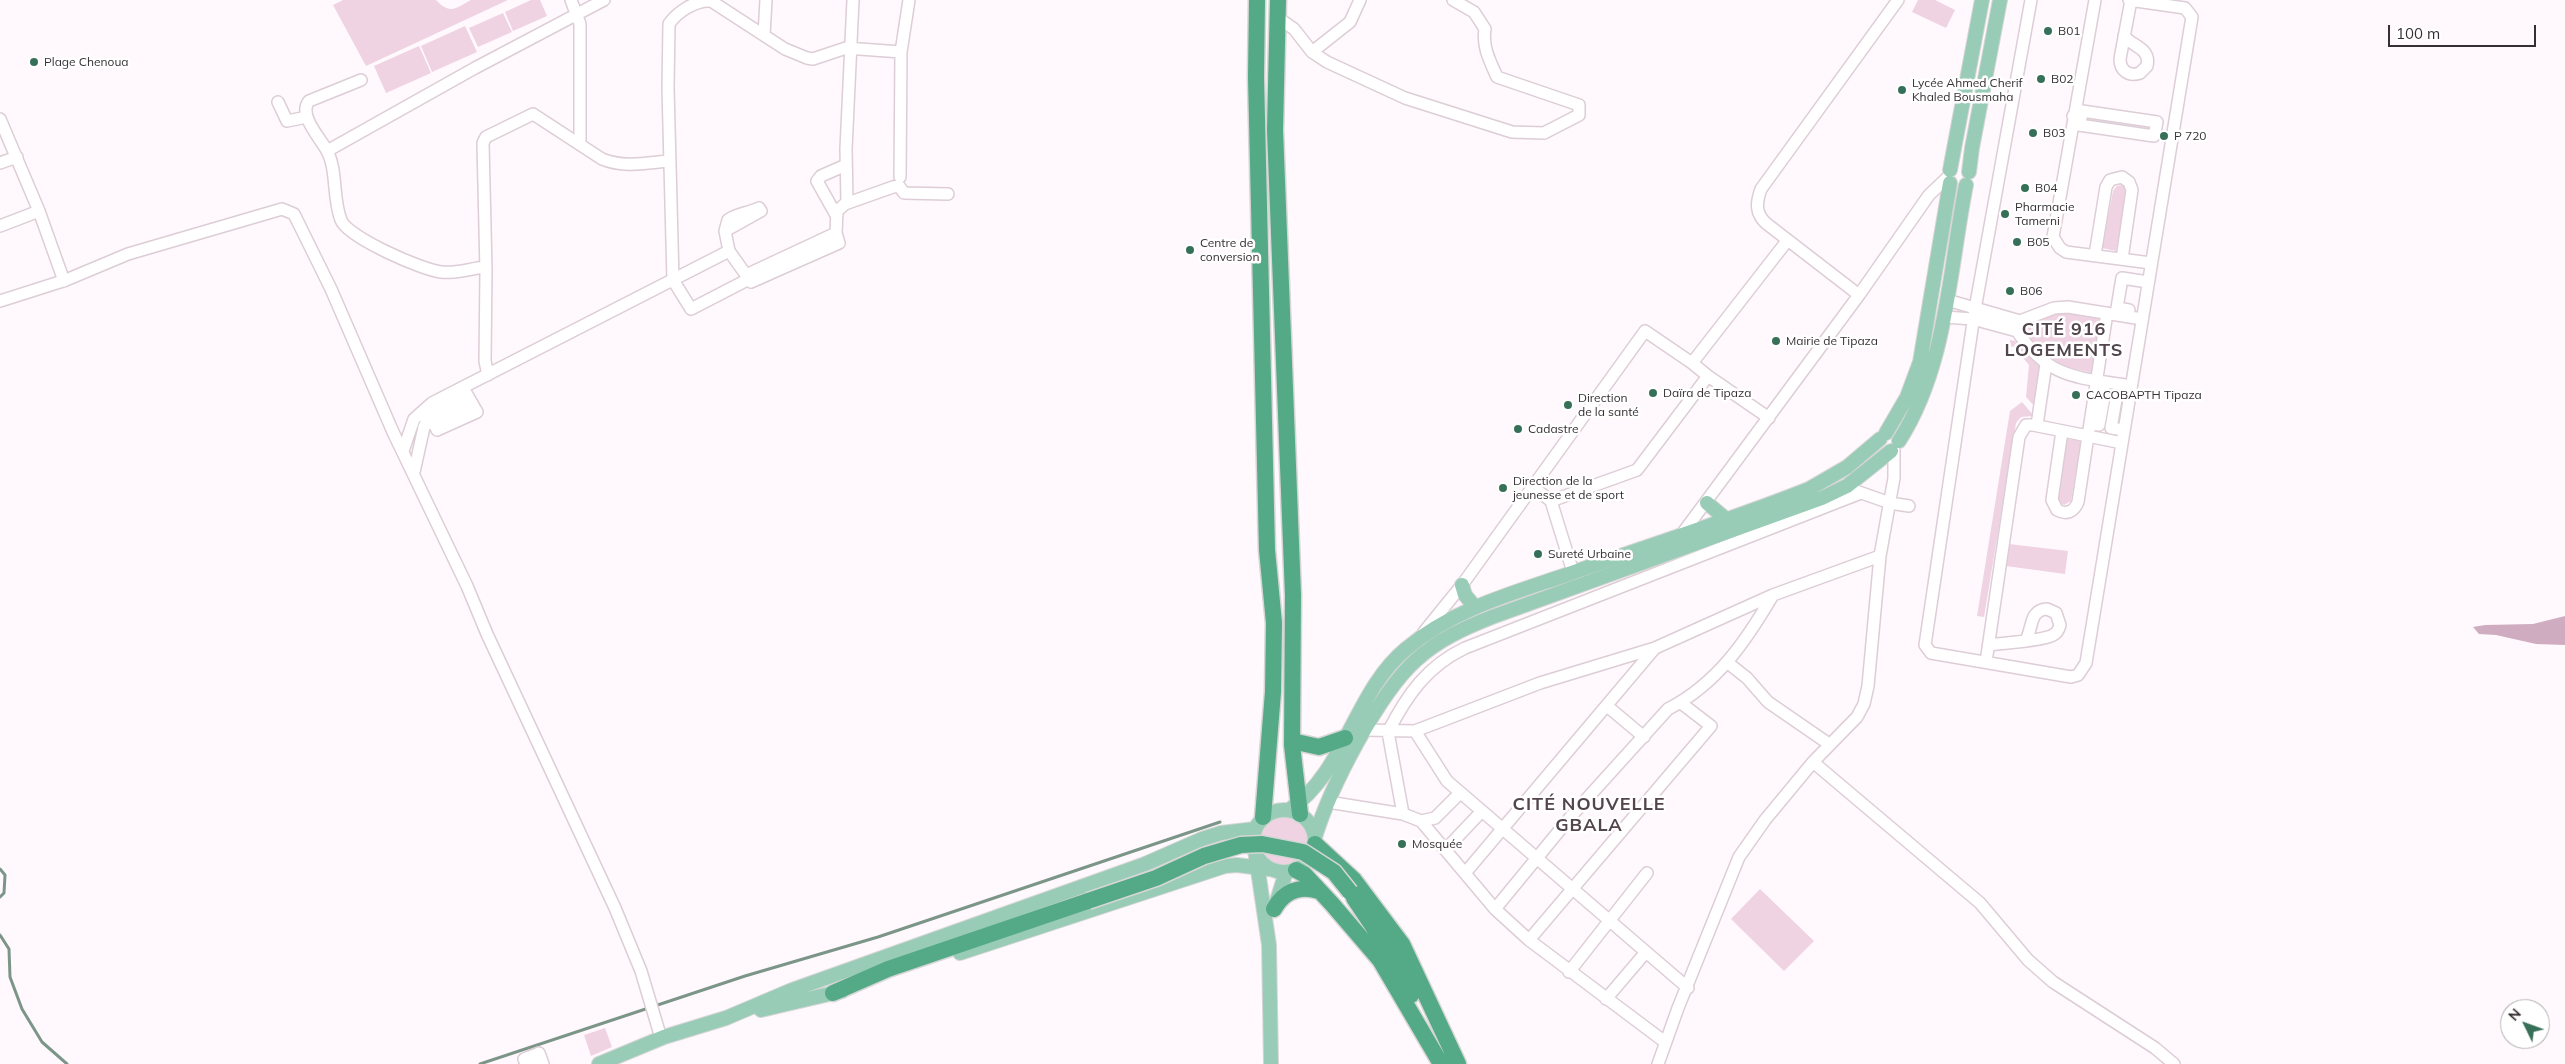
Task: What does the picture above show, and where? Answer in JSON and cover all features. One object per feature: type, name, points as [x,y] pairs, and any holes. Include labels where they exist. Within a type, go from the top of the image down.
[{"type":"highway","points":[[1257,0],[1256,77],[1267,550],[1274,623],[1273,702],[1259,823]]},
{"type":"highway","points":[[1278,0],[1276,17],[1275,130],[1293,595],[1292,741],[1296,809]]},
{"type":"highway","points":[[1292,741],[1319,747],[1345,738]]},
{"type":"highway","points":[[1315,841],[1354,880],[1402,944],[1458,1064]]},
{"type":"highway","points":[[834,993],[871,975],[1156,878],[1204,856],[1240,845],[1268,845],[1303,852],[1334,872],[1350,892],[1436,1017]]},
{"type":"highway","points":[[1291,871],[1319,891],[1380,960],[1441,1064]]},
{"type":"highway","points":[[1274,909],[1289,892],[1304,888],[1319,891]]},
{"type":"highway","points":[[888,958],[980,937]]},
{"type":"highway","points":[[1396,961],[1412,996],[1422,1030]]},
{"type":"main road","points":[[726,1018],[792,990],[888,958],[1159,859],[1202,839],[1259,823],[1273,811],[1296,809],[1316,785],[1380,678],[1403,651],[1421,636],[1475,606],[1786,498],[1830,478],[1860,458],[1883,436],[1907,398],[1920,362],[1949,177],[1982,0]]},
{"type":"main road","points":[[1269,945],[1274,909],[1291,871],[1307,862],[1328,802],[1366,730],[1388,693],[1405,671],[1430,649],[1461,630],[1822,498],[1847,486],[1895,448],[1916,411],[1926,386],[1944,317],[1972,148],[2000,0]]},
{"type":"main road","points":[[1949,177],[1959,165],[1965,167],[1968,179]]},
{"type":"main road","points":[[1949,177],[1956,187],[1968,179]]},
{"type":"main road","points":[[1883,436],[1881,447],[1895,448]]},
{"type":"main road","points":[[1707,503],[1726,519]]},
{"type":"main road","points":[[1462,585],[1468,599],[1475,606]]},
{"type":"main road","points":[[1296,809],[1310,824],[1315,841]]},
{"type":"main road","points":[[1259,823],[1252,840],[1261,864],[1269,945],[1271,1064]]},
{"type":"main road","points":[[599,1064],[660,1038],[726,1018],[834,993],[1225,866],[1261,864],[1291,871]]},
{"type":"street","points":[[328,151],[475,68],[575,4],[604,0]]},
{"type":"street","points":[[764,34],[766,0]]},
{"type":"street","points":[[846,204],[853,0]]},
{"type":"street","points":[[909,0],[902,52],[898,181],[904,193],[948,194]]},
{"type":"street","points":[[1312,52],[1350,22],[1360,0]]},
{"type":"street","points":[[1276,17],[1294,29],[1312,52],[1327,62],[1405,98],[1512,132],[1544,133],[1579,115],[1579,104],[1497,77],[1486,51],[1485,29],[1474,12],[1453,0]]},
{"type":"street","points":[[1859,295],[1786,241],[1759,217],[1757,200],[1761,189],[1898,0]]},
{"type":"street","points":[[2031,0],[1974,314],[1925,642],[1931,653],[2071,676],[2078,674],[2084,666],[2124,430],[2110,428],[2117,394],[2130,391]]},
{"type":"street","points":[[2095,0],[2077,117],[2053,237],[2060,248],[2068,252],[2152,263]]},
{"type":"street","points":[[2124,36],[2130,0],[2185,8],[2192,17],[2130,391]]},
{"type":"street","points":[[747,277],[691,309],[673,280],[669,160],[668,30],[673,18],[694,2],[706,1],[718,4],[785,49],[807,58],[850,48],[902,52]]},
{"type":"street","points":[[575,4],[580,24],[580,143]]},
{"type":"street","points":[[360,80],[309,102],[306,108],[307,117],[328,151],[338,214],[346,227],[361,238],[419,267],[443,273],[486,267]]},
{"type":"street","points":[[278,102],[288,121],[307,117]]},
{"type":"street","points":[[2082,110],[2157,122],[2154,136],[2080,125],[2077,117],[2082,110]]},
{"type":"street","points":[[488,375],[485,361],[484,140],[493,132],[533,114],[602,159],[614,164],[627,165],[669,160]]},
{"type":"street","points":[[0,119],[39,211],[64,281]]},
{"type":"street","points":[[0,163],[16,157]]},
{"type":"street","points":[[836,215],[818,184],[818,179],[846,165]]},
{"type":"street","points":[[1682,534],[1707,503],[1859,295],[1929,195],[1949,177]]},
{"type":"street","points":[[2068,252],[2068,258],[2127,265],[2125,259],[2132,190],[2129,182],[2122,177],[2113,178],[2106,187],[2095,255]]},
{"type":"street","points":[[725,231],[729,251],[751,282],[839,243],[836,233],[836,215],[840,207],[887,188],[898,181]]},
{"type":"street","points":[[0,301],[64,281],[128,254],[270,211],[282,209],[294,214],[331,289],[403,451],[615,908],[641,971],[660,1038]]},
{"type":"street","points":[[0,226],[39,211]]},
{"type":"street","points":[[1692,363],[1786,241]]},
{"type":"street","points":[[429,425],[468,396],[488,375],[729,251]]},
{"type":"street","points":[[2143,316],[2117,308],[2122,278],[2148,282]]},
{"type":"street","points":[[1947,300],[1974,314],[2019,326],[2058,308],[2143,316]]},
{"type":"street","points":[[2097,385],[2108,313]]},
{"type":"street","points":[[1944,317],[1974,314]]},
{"type":"street","points":[[2019,326],[2026,344],[2046,364],[2060,372],[2097,385],[2130,391]]},
{"type":"street","points":[[1421,636],[1462,585],[1645,331],[1769,418]]},
{"type":"street","points":[[2037,425],[2046,364]]},
{"type":"street","points":[[1551,501],[1637,470],[1708,376]]},
{"type":"street","points":[[2062,431],[2052,500],[2055,508],[2062,512],[2071,511],[2078,502],[2090,424],[2099,426],[2105,392],[2097,385]]},
{"type":"street","points":[[403,451],[414,419],[441,398],[468,396]]},
{"type":"street","points":[[414,472],[432,410],[441,398]]},
{"type":"street","points":[[1986,662],[2019,437],[2026,425],[2037,425],[2122,443]]},
{"type":"street","points":[[1658,1064],[1739,857],[1765,820],[1829,744],[1857,717],[1864,704],[1868,686],[1880,556],[1895,471],[1895,448]]},
{"type":"street","points":[[1847,486],[1890,503],[1909,506]]},
{"type":"street","points":[[1533,487],[1551,501],[1573,572]]},
{"type":"street","points":[[1403,814],[1388,732],[1415,687],[1427,673],[1451,655],[1861,493]]},
{"type":"street","points":[[1366,730],[1388,732],[1415,731],[1540,683],[1655,648],[1773,595],[1880,556]]},
{"type":"street","points":[[1495,909],[1573,814],[1668,710],[1681,703],[1728,663],[1747,639],[1773,595]]},
{"type":"street","points":[[1988,644],[2026,640]]},
{"type":"street","points":[[1466,872],[1655,648]]},
{"type":"street","points":[[1728,663],[1747,678],[1768,702],[1829,744]]},
{"type":"street","points":[[1529,940],[1711,726],[1681,703]]},
{"type":"street","points":[[1607,706],[1644,736]]},
{"type":"street","points":[[1415,731],[1447,782],[1688,988]]},
{"type":"street","points":[[1813,762],[1980,903],[2028,960],[2053,982],[2155,1048],[2174,1064]]},
{"type":"street","points":[[1421,821],[1436,818],[1460,793]]},
{"type":"street","points":[[1328,802],[1403,814],[1421,821],[1447,848],[1495,909],[1529,940],[1569,972],[1665,1042]]},
{"type":"street","points":[[1447,848],[1482,811]]},
{"type":"street","points":[[1569,972],[1647,873]]},
{"type":"street","points":[[1606,999],[1646,952]]},
{"type":"street","points":[[531,1061],[540,1053],[543,1064]]},
{"type":"shaded area","points":[[343,0],[436,0],[446,8],[454,9],[471,0],[508,0],[366,66],[333,5]]},
{"type":"shaded area","points":[[531,0],[540,0],[547,16],[513,31],[505,12]]},
{"type":"shaded area","points":[[1918,0],[1935,0],[1955,10],[1946,28],[1912,12]]},
{"type":"shaded area","points":[[503,13],[512,32],[478,47],[469,28]]},
{"type":"shaded area","points":[[465,26],[477,52],[432,72],[421,46]]},
{"type":"shaded area","points":[[419,46],[431,73],[386,93],[374,66]]},
{"type":"shaded area","points":[[2123,185],[2127,192],[2116,251],[2102,248],[2113,191],[2117,186]]},
{"type":"shaded area","points":[[2057,312],[2068,312],[2101,319],[2093,373],[2056,365],[2022,335],[2028,326]]},
{"type":"shaded area","points":[[2010,340],[2015,341],[2040,364],[2035,407],[2026,397],[2029,365],[2014,347],[2010,346]]},
{"type":"shaded area","points":[[2022,402],[2034,416],[2021,417],[2016,423],[1984,617],[1977,616],[2010,411]]},
{"type":"shaded area","points":[[2067,439],[2081,441],[2071,501],[2064,505],[2060,503],[2058,497]]},
{"type":"shaded area","points":[[2009,544],[2068,551],[2065,574],[2006,566]]},
{"type":"shaded area","points":[[2565,616],[2565,645],[2536,644],[2496,635],[2479,634],[2473,627],[2533,624]]},
{"type":"shaded area","points":[[1278,816],[1288,816],[1301,823],[1308,836],[1308,846],[1301,859],[1288,866],[1278,866],[1269,862],[1262,855],[1258,846],[1258,836],[1262,827],[1269,820]]},
{"type":"shaded area","points":[[1760,889],[1814,941],[1784,971],[1731,919]]},
{"type":"shaded area","points":[[605,1028],[612,1047],[591,1056],[584,1035]]},
{"type":"waterway","points":[[480,1064],[745,976],[878,937],[1220,822]]},
{"type":"waterway","points":[[0,869],[5,875],[4,893],[0,897]]},
{"type":"waterway","points":[[0,935],[9,949],[10,977],[22,1009],[42,1042],[67,1064]]},
{"type":"place","name":"B01","points":[[2048,31]]},
{"type":"place","name":"Plage Chenoua","points":[[34,62]]},
{"type":"place","name":"B02","points":[[2041,79]]},
{"type":"place","name":"Lycée Ahmed Cherif Khaled Bousmaha","points":[[1902,90]]},
{"type":"place","name":"B03","points":[[2033,133]]},
{"type":"place","name":"P 720","points":[[2164,136]]},
{"type":"place","name":"B04","points":[[2025,188]]},
{"type":"place","name":"Pharmacie Tamerni","points":[[2005,214]]},
{"type":"place","name":"B05","points":[[2017,242]]},
{"type":"place","name":"Centre de conversion","points":[[1190,250]]},
{"type":"place","name":"B06","points":[[2010,291]]},
{"type":"place","name":"Mairie de Tipaza","points":[[1776,341]]},
{"type":"place","name":"Daïra de Tipaza","points":[[1653,393]]},
{"type":"place","name":"CACOBAPTH Tipaza","points":[[2076,395]]},
{"type":"place","name":"Direction de la santé","points":[[1568,405]]},
{"type":"place","name":"Cadastre","points":[[1518,429]]},
{"type":"place","name":"Direction de la jeunesse et de sport","points":[[1503,488]]},
{"type":"place","name":"Sureté Urbaine","points":[[1538,554]]},
{"type":"place","name":"Mosquée","points":[[1402,844]]},
{"type":"district","name":"CITÉ 916 LOGEMENTS","points":[[2064,340]]},
{"type":"district","name":"CITÉ NOUVELLE GBALA","points":[[1589,815]]}]
